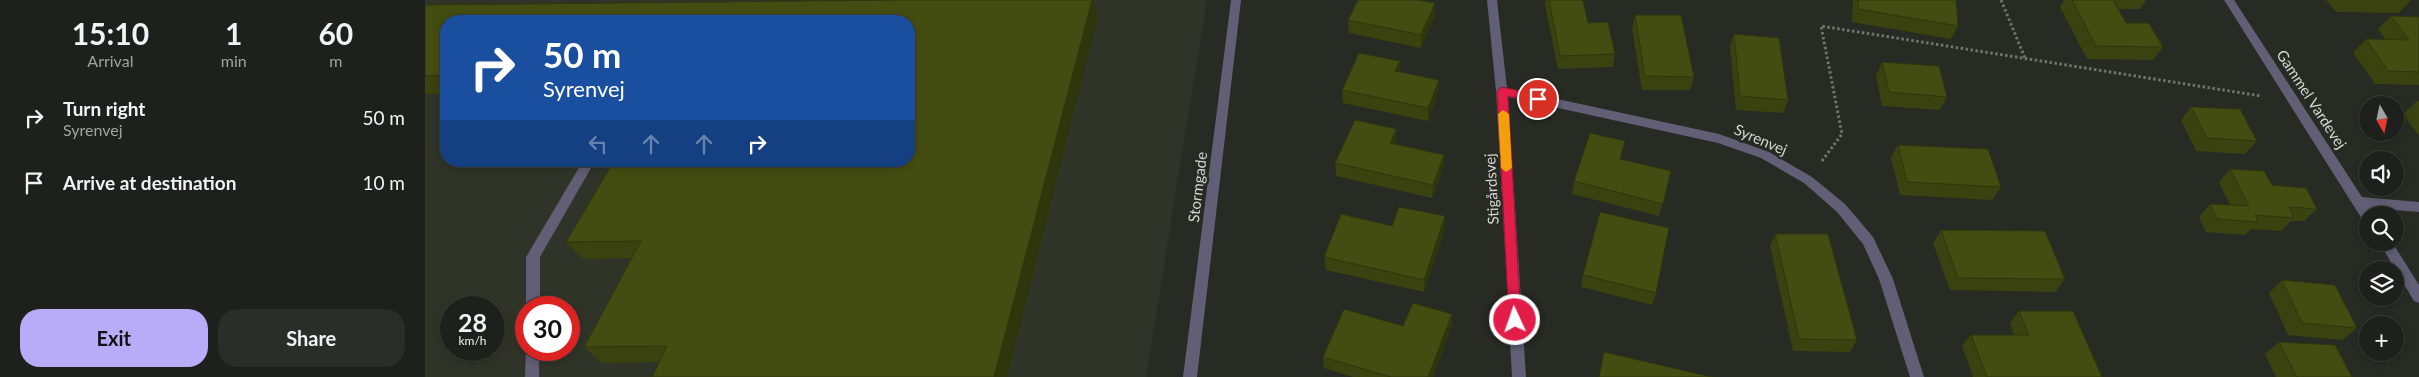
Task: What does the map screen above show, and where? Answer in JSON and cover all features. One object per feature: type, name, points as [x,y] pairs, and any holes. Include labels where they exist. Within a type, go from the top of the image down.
[{"type":"street","name":"Stormgade","points":[[1190,377],[1236,0]]},
{"type":"street","name":"Stigårdsvej","points":[[1492,0],[1502,91],[1519,377]]},
{"type":"street","name":"Gammel Vardevej","points":[[2229,0],[2361,206]]},
{"type":"street","name":"Syrenvej","points":[[1502,91],[1719,139],[1765,155],[1808,180],[1841,208],[1868,241],[1886,279],[1917,377]]},
{"type":"street","points":[[533,296],[533,257],[586,167]]},
{"type":"street","points":[[2359,202],[2419,207]]},
{"type":"street","points":[[2391,251],[2419,297]]},
{"type":"street","points":[[532,361],[532,377]]},
{"type":"path","points":[[2001,0],[2025,58]]},
{"type":"path","points":[[1808,180],[1842,134],[1821,26],[2294,101]]},
{"type":"shaded area","points":[[425,0],[1207,0],[1146,377],[425,377]]},
{"type":"building","points":[[1092,0],[994,377],[652,377],[667,346],[584,347],[641,241],[566,242],[610,167],[915,167],[915,15],[440,15],[440,76],[425,76],[425,5]]},
{"type":"building","points":[[1358,0],[1418,0],[1435,3],[1421,35],[1348,20]]},
{"type":"building","points":[[1549,0],[1583,0],[1588,23],[1608,22],[1615,54],[1560,56]]},
{"type":"building","points":[[1858,0],[1956,0],[1958,26],[1858,9]]},
{"type":"building","points":[[2072,0],[2113,0],[2126,23],[2149,23],[2163,47],[2096,46]]},
{"type":"building","points":[[1635,15],[1681,15],[1694,77],[1645,76]]},
{"type":"building","points":[[2391,16],[2419,17],[2419,72],[2388,71],[2366,39],[2409,40]]},
{"type":"building","points":[[1734,34],[1779,38],[1788,100],[1740,96]]},
{"type":"building","points":[[1359,53],[1400,61],[1395,71],[1439,80],[1428,108],[1342,90]]},
{"type":"building","points":[[1882,62],[1939,66],[1947,97],[1889,92]]},
{"type":"building","points":[[2191,107],[2240,109],[2257,141],[2207,138]]},
{"type":"building","points":[[1355,120],[1396,129],[1390,143],[1444,155],[1433,185],[1335,163]]},
{"type":"building","points":[[1590,133],[1625,141],[1620,159],[1671,171],[1663,204],[1574,181]]},
{"type":"building","points":[[1898,145],[1988,149],[2001,187],[1907,182]]},
{"type":"building","points":[[2230,169],[2264,171],[2272,185],[2306,188],[2317,209],[2289,207],[2294,218],[2255,215],[2258,222],[2217,219],[2210,204],[2249,206]]},
{"type":"building","points":[[1399,207],[1445,216],[1424,280],[1324,257],[1341,214],[1392,226]]},
{"type":"building","points":[[1600,212],[1669,228],[1656,293],[1583,275]]},
{"type":"building","points":[[1941,230],[2045,231],[2065,279],[1958,278]]},
{"type":"building","points":[[1775,234],[1828,234],[1857,340],[1799,339]]},
{"type":"building","points":[[2282,280],[2335,285],[2357,328],[2302,323]]},
{"type":"building","points":[[1413,303],[1452,314],[1428,377],[1391,377],[1323,357],[1344,309],[1403,326]]},
{"type":"building","points":[[2019,311],[2073,311],[2102,377],[1987,377],[1971,335],[2029,335]]},
{"type":"building","points":[[2279,342],[2335,345],[2352,377],[2297,377]]},
{"type":"building","points":[[1604,352],[1712,377],[1599,377]]},
{"type":"slow traffic","points":[[1503,114],[1506,168]]},
{"type":"route","points":[[1515,320],[1502,91],[1538,99]]}]
